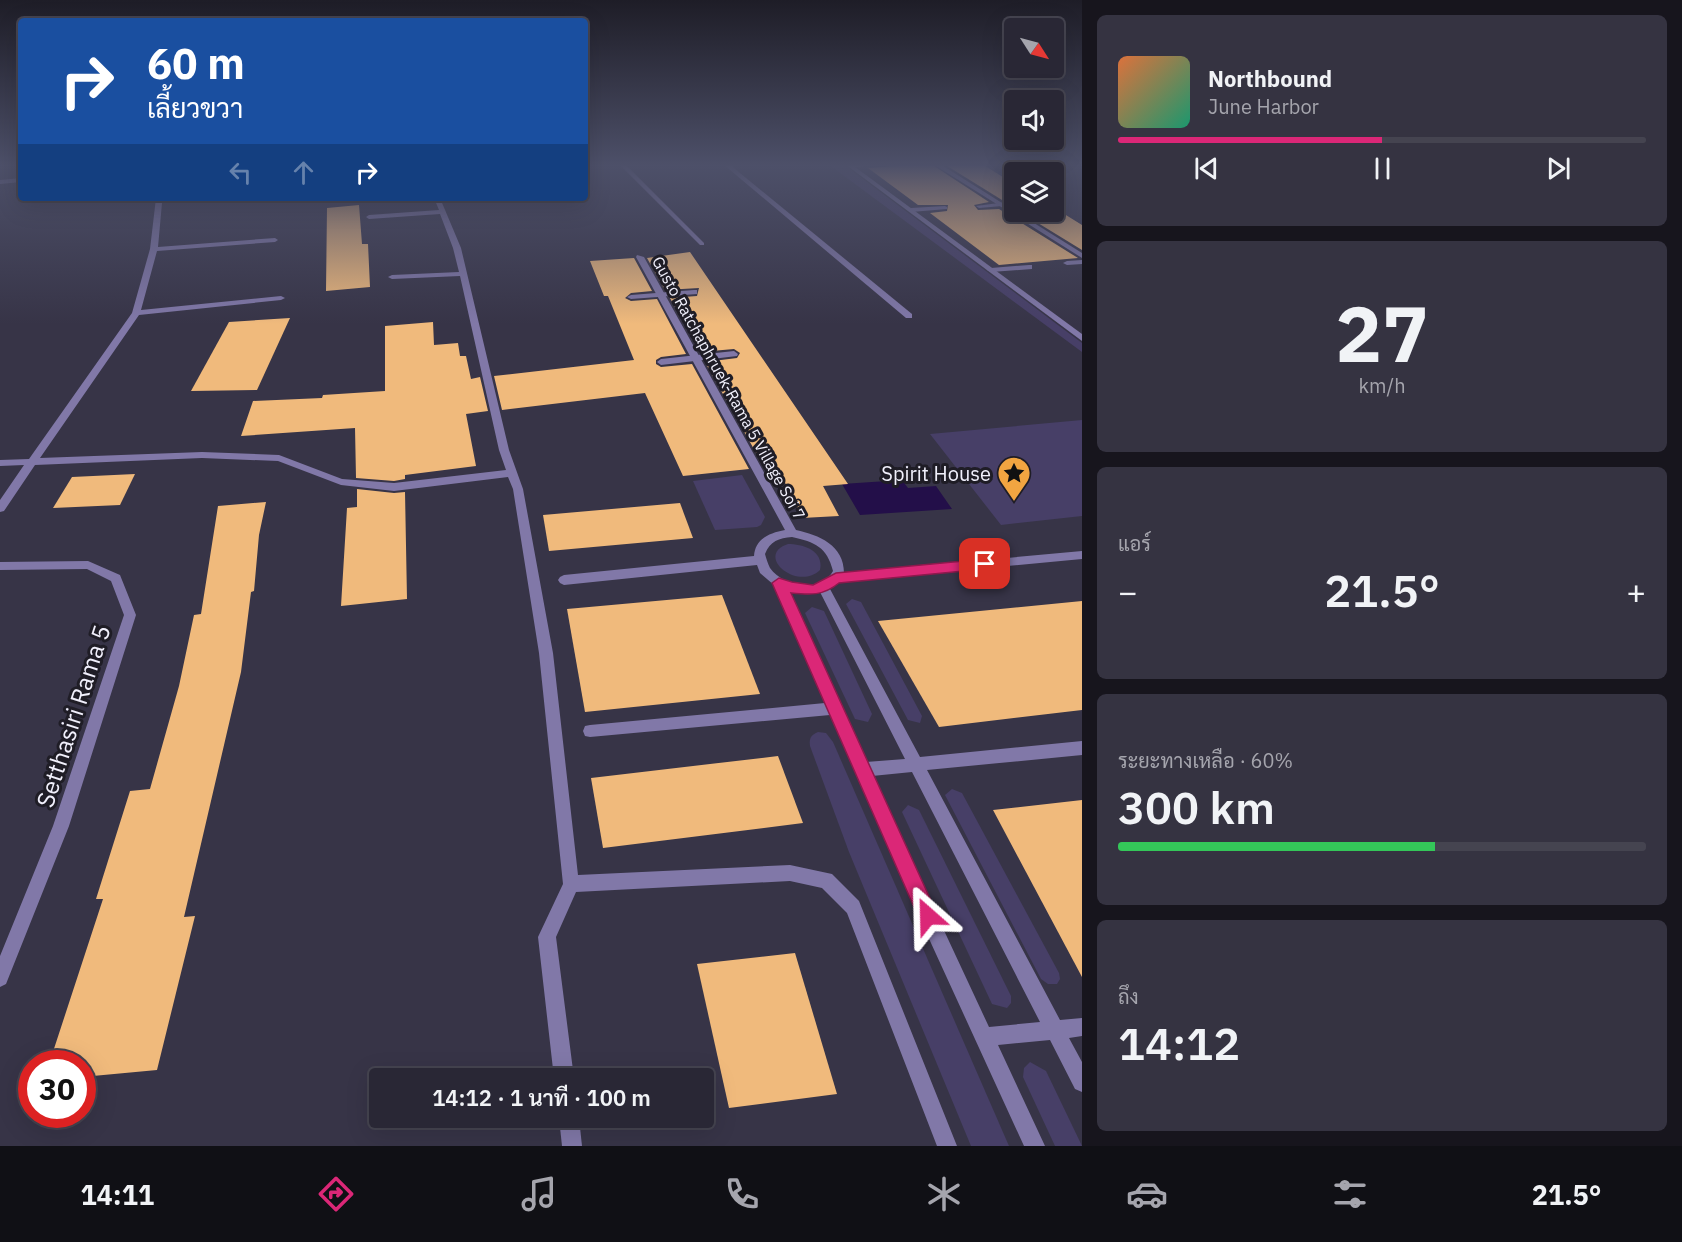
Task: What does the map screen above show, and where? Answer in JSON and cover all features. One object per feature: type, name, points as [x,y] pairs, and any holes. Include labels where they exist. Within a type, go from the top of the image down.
[{"type":"street","points":[[0,508],[136,313],[154,249],[157,217]]},
{"type":"street","points":[[445,217],[457,248],[504,450],[518,489],[546,652],[571,884],[548,937],[563,1068]]},
{"type":"street","points":[[675,217],[702,244]]},
{"type":"street","points":[[790,217],[909,316]]},
{"type":"street","points":[[921,217],[1082,338]]},
{"type":"street","points":[[1022,217],[1082,256]]},
{"type":"street","points":[[154,249],[275,240]]},
{"type":"street","name":"Gusto Ratchaphruek-Rama 5 Village Soi 7","points":[[640,257],[792,533]]},
{"type":"street","points":[[1067,263],[1082,262]]},
{"type":"street","points":[[991,270],[1029,267]]},
{"type":"street","points":[[392,277],[463,274]]},
{"type":"street","points":[[631,297],[694,292]]},
{"type":"street","points":[[136,313],[281,298]]},
{"type":"street","points":[[661,362],[734,354]]},
{"type":"street","points":[[0,463],[202,455],[279,458],[341,482],[394,487],[511,473]]},
{"type":"street","points":[[1035,1146],[861,770],[836,708],[779,583],[764,569],[760,560],[761,547],[772,536],[792,533],[815,539],[833,552],[838,563],[830,583],[916,764],[1082,1082]]},
{"type":"street","points":[[779,583],[802,590],[830,583],[1081,556]]},
{"type":"street","points":[[564,580],[760,560]]},
{"type":"street","name":"Setthasiri Rama 5","points":[[0,566],[88,565],[116,578],[130,615],[61,826],[0,978]]},
{"type":"street","points":[[590,731],[836,708]]},
{"type":"street","points":[[861,770],[1082,748]]},
{"type":"street","points":[[571,884],[790,873],[826,880],[853,907],[948,1146]]},
{"type":"street","points":[[985,1037],[1082,1027]]},
{"type":"street","points":[[570,1128],[572,1146]]},
{"type":"shaded area","points":[[900,217],[914,217],[1082,343],[1082,352]]},
{"type":"shaded area","points":[[1082,420],[1082,516],[1001,525],[930,434]]},
{"type":"shaded area","points":[[742,475],[765,517],[761,525],[757,527],[715,530],[693,481]]},
{"type":"shaded area","points":[[902,480],[908,488],[936,486],[952,509],[860,515],[842,484]]},
{"type":"shaded area","points":[[788,544],[800,545],[816,553],[820,570],[811,576],[801,577],[783,569],[777,563],[775,556],[779,549]]},
{"type":"shaded area","points":[[852,599],[861,602],[922,716],[920,723],[908,720],[846,604]]},
{"type":"shaded area","points":[[812,607],[824,611],[872,714],[868,722],[855,719],[805,613]]},
{"type":"shaded area","points":[[818,732],[826,733],[833,742],[1009,1146],[971,1146],[849,852],[810,746],[811,737]]},
{"type":"shaded area","points":[[952,789],[962,793],[1059,973],[1060,979],[1057,984],[1048,984],[1041,979],[945,795]]},
{"type":"shaded area","points":[[908,805],[919,810],[1011,996],[1011,1003],[1007,1008],[992,1004],[902,812]]},
{"type":"shaded area","points":[[1030,1062],[1046,1071],[1082,1146],[1055,1146],[1023,1077],[1024,1068]]},
{"type":"building","points":[[327,217],[360,217],[362,244],[368,244],[370,287],[326,291]]},
{"type":"building","points":[[936,217],[1004,217],[1004,222],[1020,222],[1078,258],[999,265]]},
{"type":"building","points":[[1064,217],[1070,217],[1082,225],[1082,250],[1036,222],[1064,222]]},
{"type":"building","points":[[690,252],[848,484],[823,486],[839,516],[802,518],[777,466],[764,467],[705,362],[737,358],[740,353],[734,349],[700,352],[670,298],[697,296],[699,288],[665,290],[647,258]]},
{"type":"building","points":[[634,258],[652,291],[631,293],[625,298],[631,301],[657,299],[686,354],[661,357],[656,360],[656,364],[661,367],[692,364],[749,469],[683,476],[645,393],[502,410],[494,376],[634,360],[608,296],[604,296],[590,261]]},
{"type":"building","points":[[290,318],[257,390],[191,391],[229,322]]},
{"type":"building","points":[[433,322],[434,345],[458,343],[460,356],[466,356],[471,379],[480,377],[488,411],[466,414],[476,466],[405,475],[405,479],[394,481],[356,478],[355,428],[241,436],[253,401],[322,398],[323,395],[385,391],[385,326]]},
{"type":"building","points":[[135,474],[120,505],[53,508],[72,477]]},
{"type":"building","points":[[357,489],[405,492],[407,599],[341,606],[347,508],[357,507]]},
{"type":"building","points":[[266,502],[259,535],[254,591],[251,592],[241,672],[184,917],[195,916],[157,1070],[96,1076],[96,1050],[54,1050],[103,899],[96,899],[130,791],[150,789],[179,686],[194,615],[201,614],[218,506]]},
{"type":"building","points":[[680,503],[693,538],[549,551],[543,515]]},
{"type":"building","points":[[722,595],[760,694],[585,712],[567,609]]},
{"type":"building","points":[[1082,601],[1082,710],[939,727],[878,621]]},
{"type":"building","points":[[778,756],[803,823],[603,848],[591,778]]},
{"type":"building","points":[[1082,800],[1082,977],[993,810]]},
{"type":"building","points":[[795,953],[837,1094],[729,1108],[697,964]]},
{"type":"place","name":"Spirit House","points":[[1014,502]]},
{"type":"route","points":[[928,916],[779,583],[802,590],[813,590],[824,588],[836,578],[985,564]]}]
